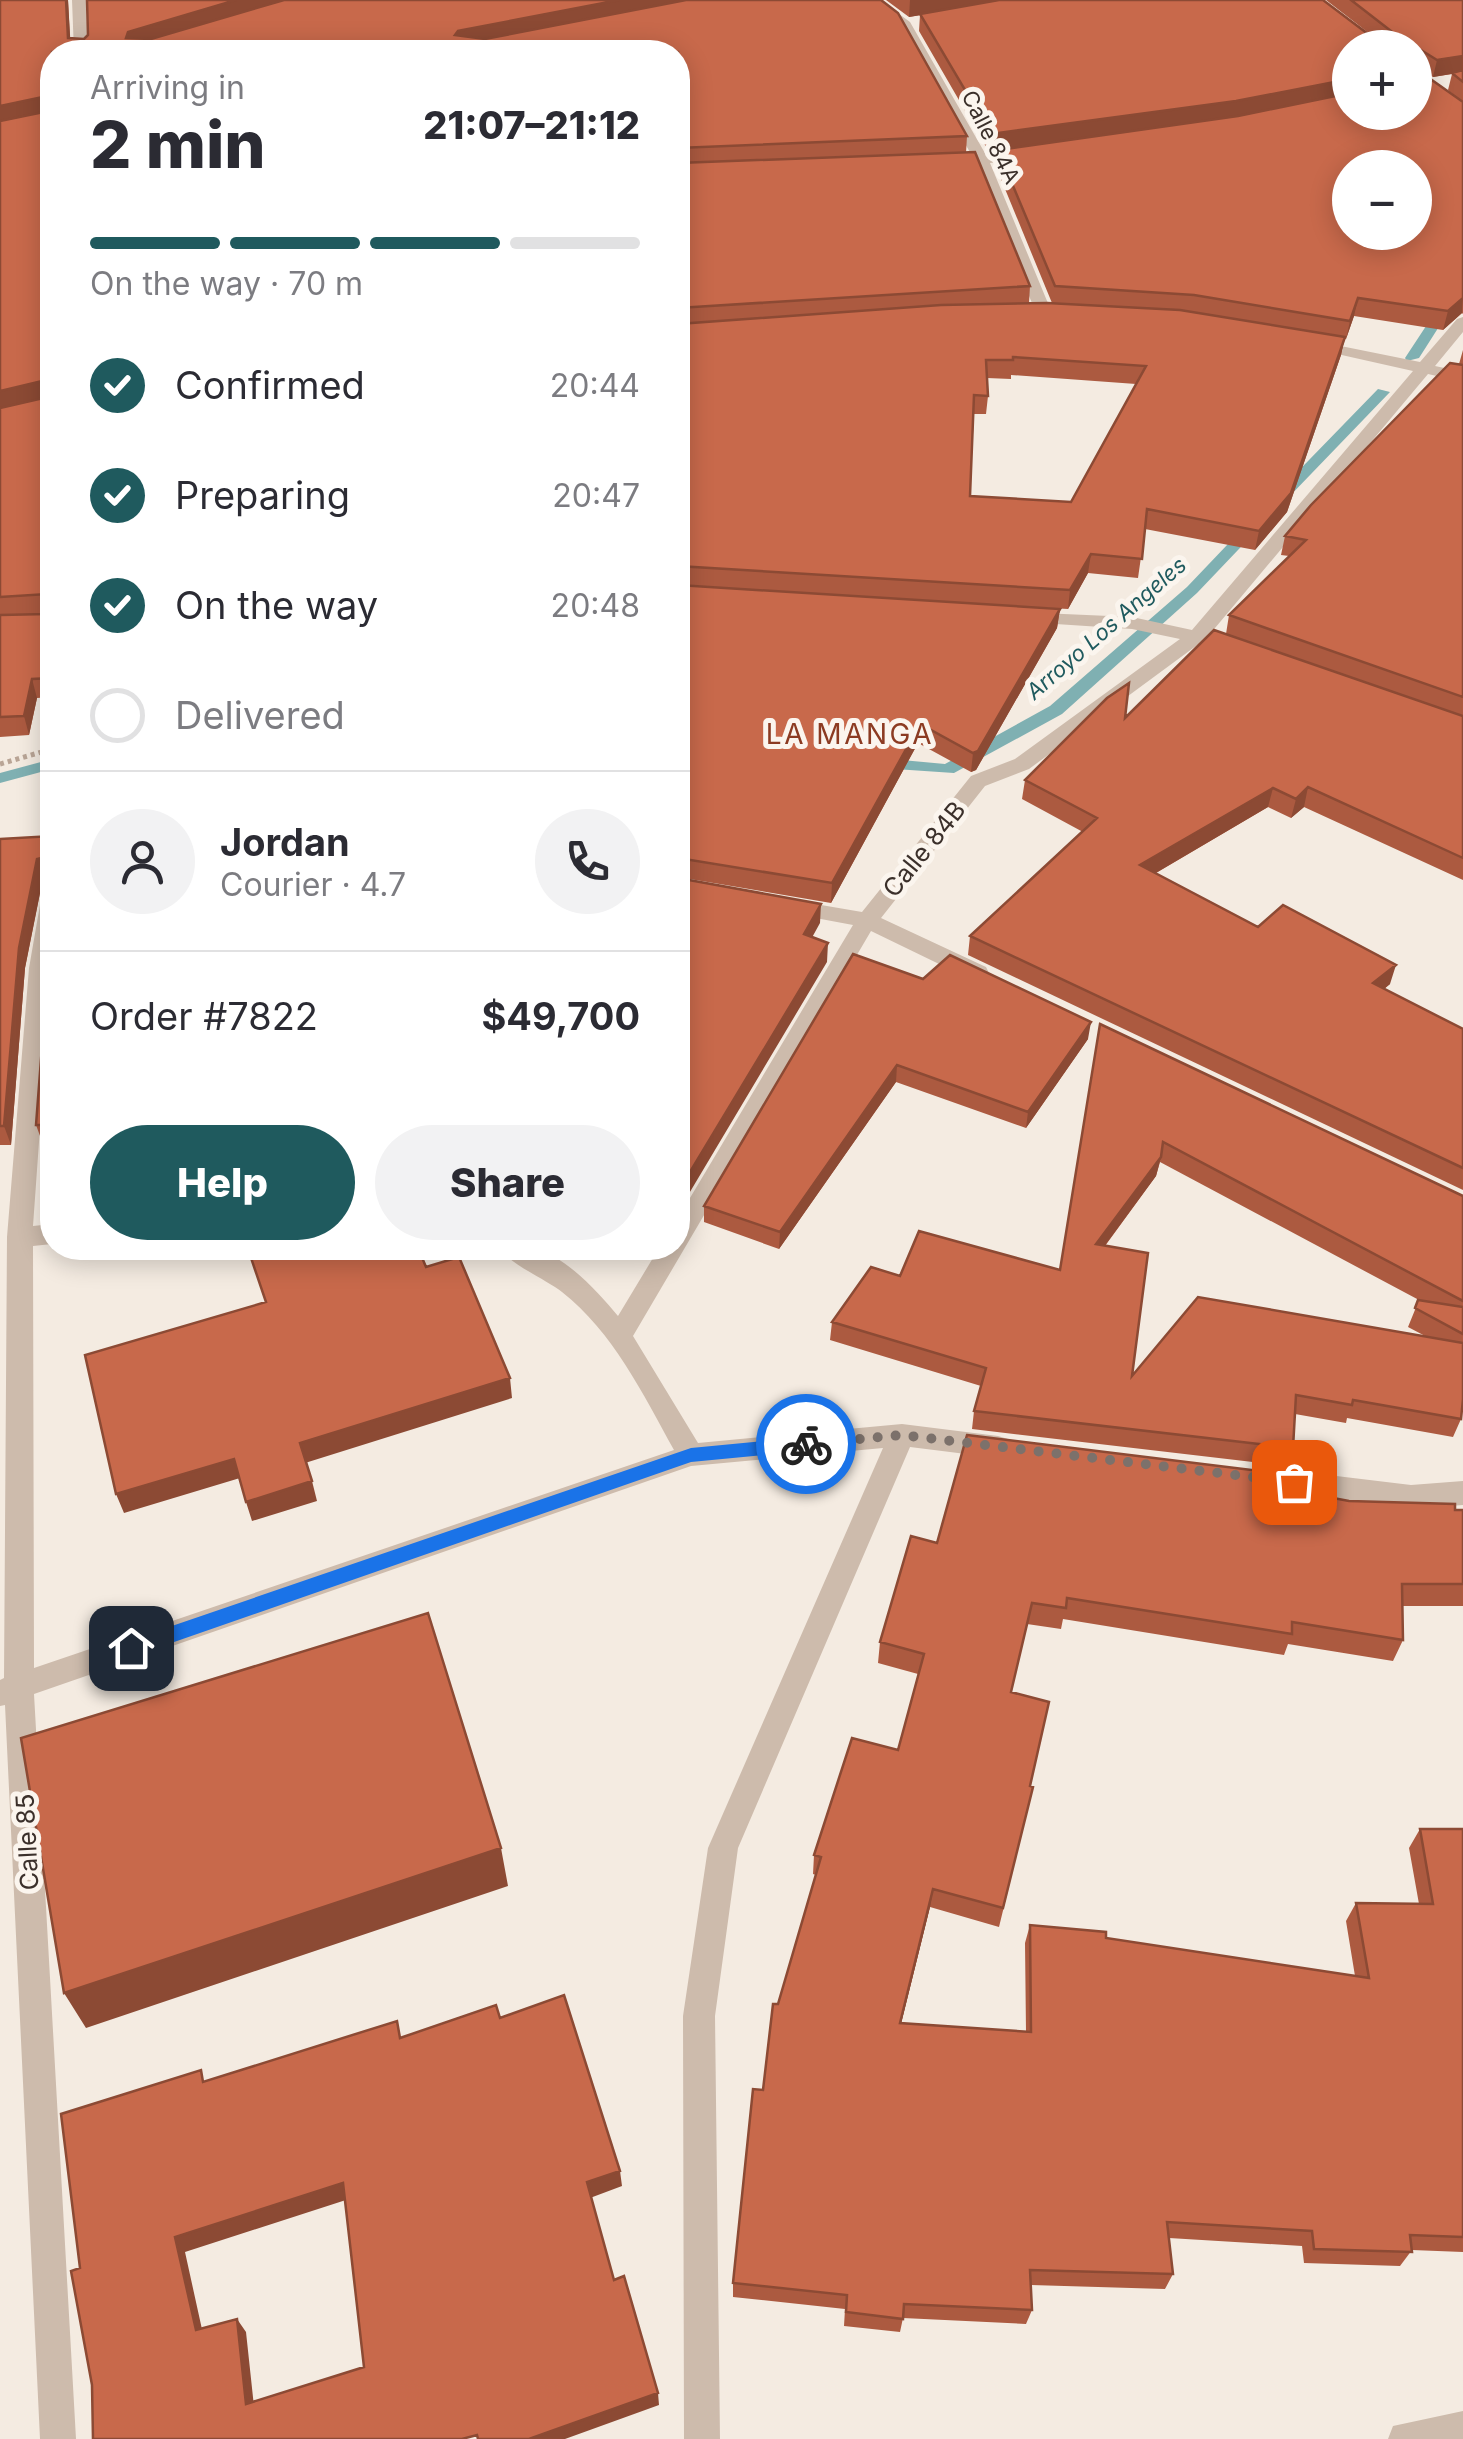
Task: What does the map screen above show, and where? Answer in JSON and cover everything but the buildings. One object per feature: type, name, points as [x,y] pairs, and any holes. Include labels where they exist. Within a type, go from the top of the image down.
[{"type":"street","points":[[79,0],[81,40]]},
{"type":"street","name":"Calle 84A","points":[[871,0],[905,26],[982,161],[1043,313]]},
{"type":"street","points":[[905,26],[924,22]]},
{"type":"street","points":[[1432,87],[1463,114]]},
{"type":"street","points":[[925,164],[1040,153]]},
{"type":"street","name":"Calle 84B","points":[[690,1219],[867,920],[978,781],[1022,764],[1198,635],[1463,322]]},
{"type":"street","points":[[1302,341],[1463,376]]},
{"type":"street","points":[[1014,615],[1132,623],[1198,635],[1234,648]]},
{"type":"street","points":[[754,900],[867,920],[1008,987]]},
{"type":"street","name":"Calle 85","points":[[40,968],[20,1237],[10,1690],[58,2439]]},
{"type":"street","points":[[20,1237],[40,1235]]},
{"type":"street","points":[[540,1260],[551,1265],[621,1334],[691,1455]]},
{"type":"street","points":[[621,1334],[665,1260]]},
{"type":"street","points":[[10,1690],[691,1455],[902,1435],[1020,1449]]},
{"type":"street","points":[[702,2439],[699,2016],[722,1848],[902,1435]]},
{"type":"street","points":[[1235,1476],[1411,1497],[1463,1493]]},
{"type":"street","points":[[1406,2439],[1463,2428]]},
{"type":"path","points":[[0,764],[40,752]]},
{"type":"waterway","points":[[1412,358],[1463,279]]},
{"type":"waterway","name":"Arroyo Los Angeles","points":[[1280,498],[1383,392]]},
{"type":"waterway","name":"Arroyo Los Angeles","points":[[880,763],[948,769],[1056,710],[1192,590],[1253,526]]},
{"type":"waterway","name":"Arroyo Los Angeles","points":[[0,778],[40,767]]},
{"type":"way so far","points":[[806,1444],[902,1435],[1294,1482]]},
{"type":"district","name":"LA MANGA","points":[[850,734]]},
{"type":"route","points":[[131,1648],[691,1455],[806,1444]]}]
